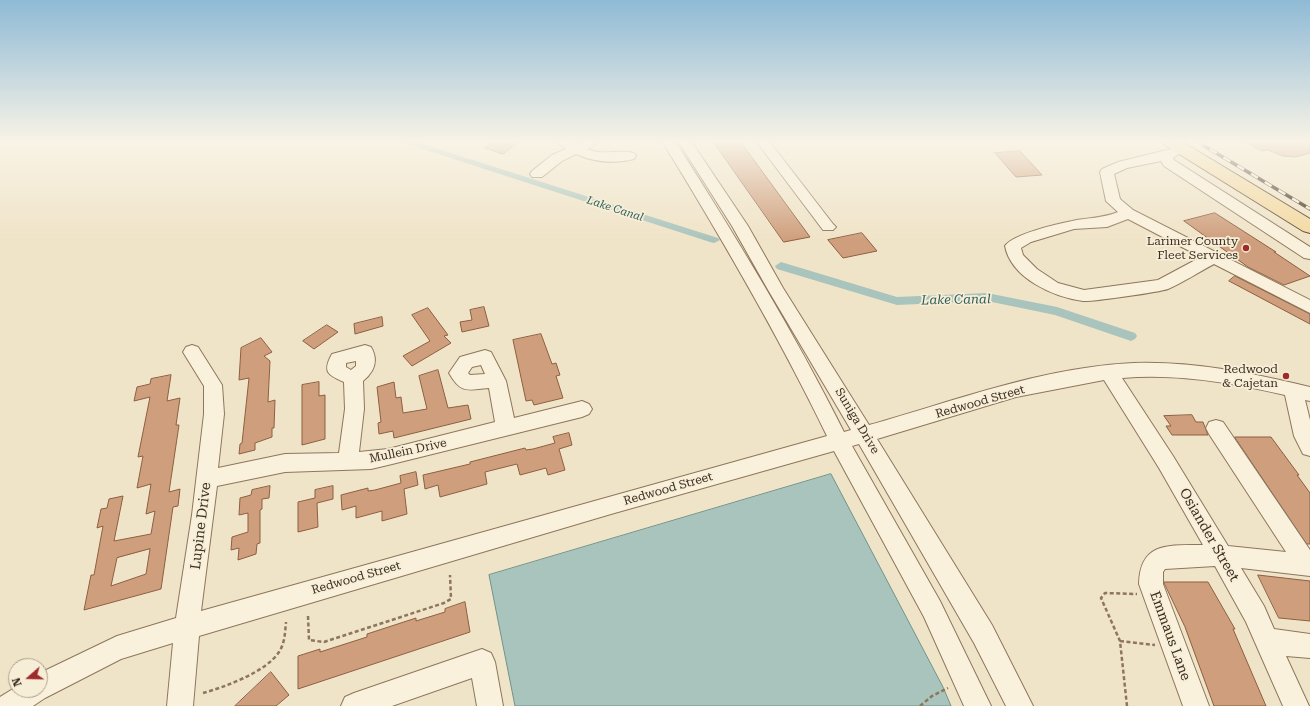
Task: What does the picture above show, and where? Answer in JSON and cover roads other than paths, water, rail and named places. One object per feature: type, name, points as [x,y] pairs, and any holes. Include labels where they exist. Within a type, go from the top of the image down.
[{"type":"main road","points":[[1216,174],[1310,227]]},
{"type":"street","name":"Suniga Drive","points":[[689,174],[707,203],[806,376],[839,440],[932,609],[978,706]]},
{"type":"street","name":"Suniga Drive","points":[[706,174],[740,226],[775,288],[865,434],[982,634],[1020,706]]},
{"type":"street","points":[[787,174],[828,227]]},
{"type":"street","points":[[1107,174],[1113,201],[1128,213],[1310,307]]},
{"type":"street","points":[[1186,174],[1310,254]]},
{"type":"street","points":[[1128,213],[1107,222],[1073,225],[1026,239],[1013,246],[1015,257],[1031,274],[1052,287],[1084,296],[1162,285],[1214,257]]},
{"type":"street","name":"Lupine Drive","points":[[180,706],[214,414],[213,385],[192,352]]},
{"type":"street","name":"Redwood Street","points":[[48,683],[117,648],[839,440],[865,434],[1007,393],[1060,380],[1109,372],[1150,370],[1189,372],[1260,382],[1301,392]]},
{"type":"street","name":"Osiander Street","points":[[1109,372],[1162,455],[1255,614],[1296,706]]},
{"type":"street","points":[[348,461],[354,420],[355,392],[353,378]]},
{"type":"street","points":[[495,380],[506,428]]},
{"type":"street","points":[[1301,392],[1304,436],[1310,448]]},
{"type":"street","name":"Mullein Drive","points":[[207,479],[285,462],[348,461],[388,457],[582,409]]},
{"type":"street","points":[[1216,428],[1308,565]]},
{"type":"street","name":"Emmaus Lane","points":[[1196,706],[1151,584],[1150,569],[1158,559],[1177,555],[1222,557],[1308,565]]},
{"type":"street","points":[[1267,641],[1310,646]]},
{"type":"street","points":[[354,706],[482,662],[490,706]]},
{"type":"street","points":[[9,706],[22,698]]},
{"type":"water","points":[[831,474],[943,687],[951,706],[515,706],[489,575]]},
{"type":"waterway","name":"Lake Canal","points":[[506,174],[714,240]]},
{"type":"waterway","name":"Lake Canal","points":[[781,266],[897,301],[987,297],[1057,311],[1131,336]]},
{"type":"railway","points":[[1251,174],[1310,209]]},
{"type":"place","name":"Larimer County Fleet Services","points":[[1246,248]]},
{"type":"place","name":"Redwood & Cajetan","points":[[1286,376]]}]
